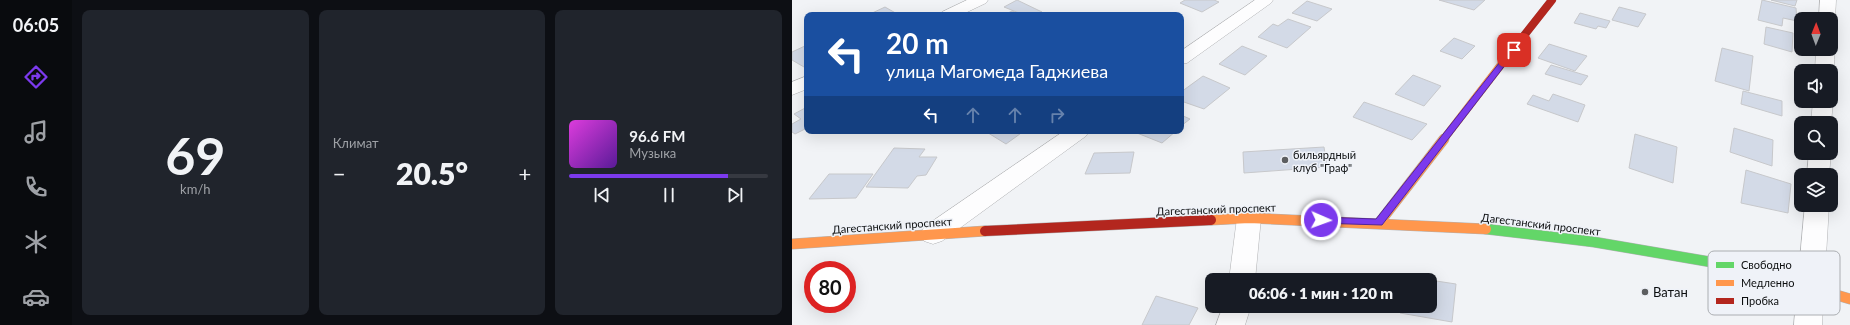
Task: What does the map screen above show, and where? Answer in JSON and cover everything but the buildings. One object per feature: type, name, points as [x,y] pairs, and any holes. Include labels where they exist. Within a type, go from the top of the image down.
[{"type":"main road","points":[[1379,223],[1552,0]]},
{"type":"main road","name":"Дагестанский проспект","points":[[792,244],[933,234],[1249,218],[1492,229],[1594,242],[1708,261]]},
{"type":"main road","name":"Дагестанский проспект","points":[[1840,296],[1850,299]]},
{"type":"street","points":[[954,12],[980,0]]},
{"type":"street","points":[[1184,57],[1264,0]]},
{"type":"street","points":[[1827,12],[1828,0]]},
{"type":"street","points":[[792,89],[804,83]]},
{"type":"street","points":[[933,234],[1075,134]]},
{"type":"street","points":[[1814,251],[1817,212]]},
{"type":"street","points":[[1243,273],[1249,218]]},
{"type":"street","points":[[1230,325],[1233,321],[1235,313]]},
{"type":"street","points":[[1808,325],[1809,315]]},
{"type":"traffic: fast","points":[[1486,229],[1594,242],[1708,261]]},
{"type":"traffic: slow","points":[[1379,223],[1507,57]]},
{"type":"traffic: slow","points":[[1211,220],[1249,218],[1486,229]]},
{"type":"traffic: slow","points":[[792,244],[985,231]]},
{"type":"traffic: slow","points":[[1840,296],[1850,299]]},
{"type":"traffic: jam","points":[[1507,57],[1552,0]]},
{"type":"traffic: jam","points":[[985,231],[1211,220]]},
{"type":"place","name":"бильярдный клуб \"Граф\"","points":[[1285,160]]},
{"type":"place","name":"Ватан","points":[[1645,292]]},
{"type":"route","points":[[1321,220],[1379,223],[1514,50]]}]
